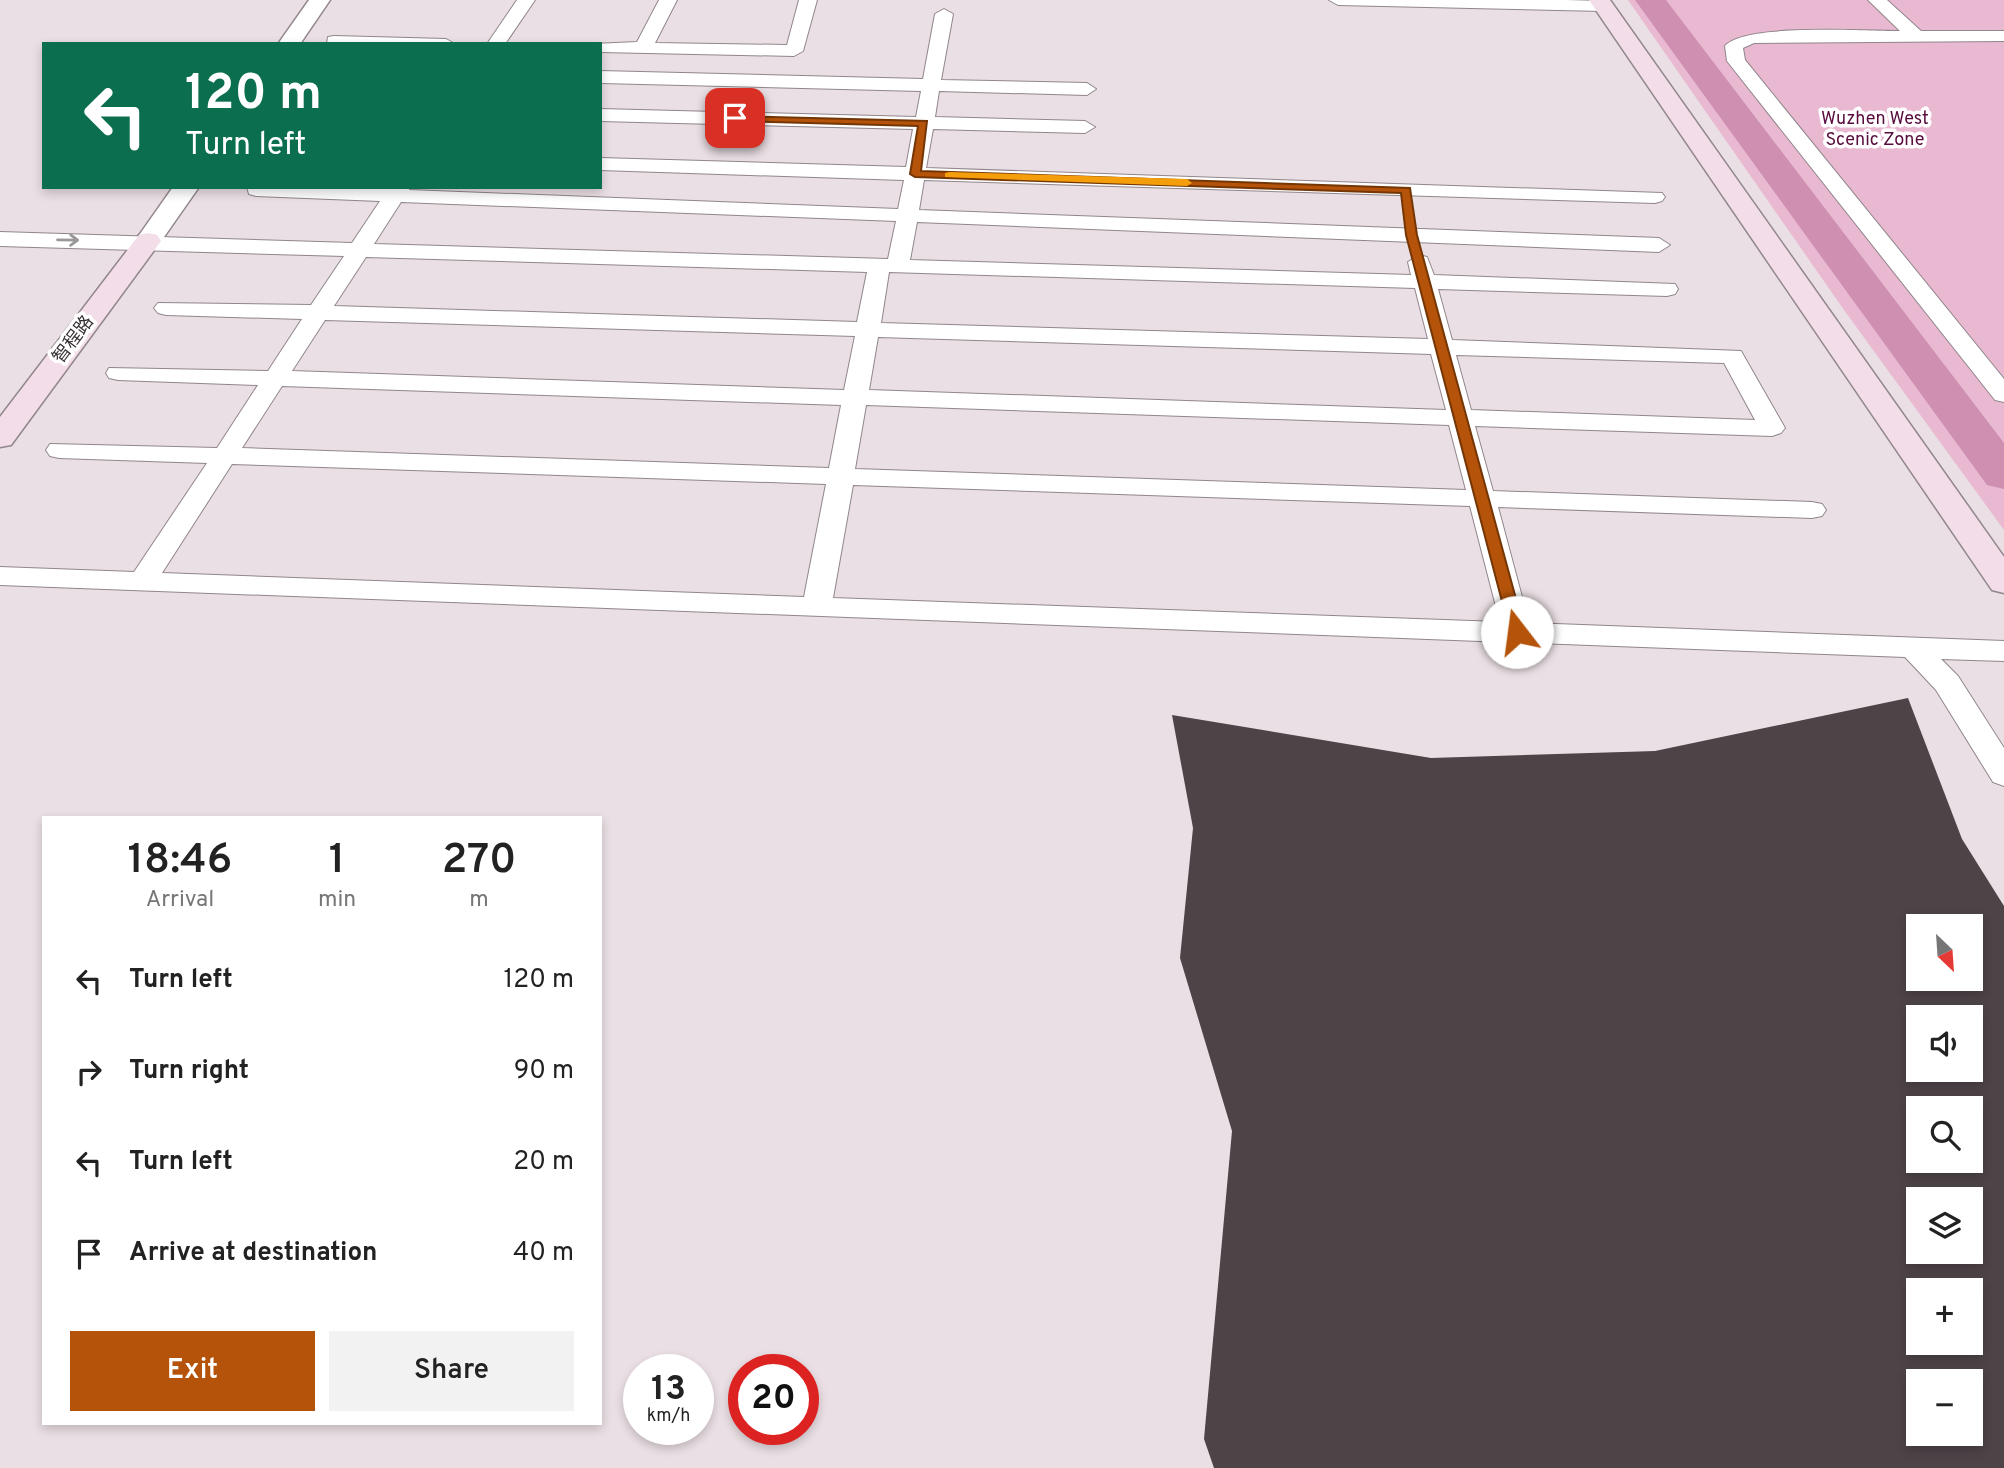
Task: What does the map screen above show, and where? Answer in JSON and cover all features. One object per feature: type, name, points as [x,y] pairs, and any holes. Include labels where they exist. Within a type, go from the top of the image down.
[{"type":"street","points":[[290,42],[320,0]]},
{"type":"street","points":[[1601,3],[2004,582]]},
{"type":"street","points":[[148,241],[186,189]]},
{"type":"street","name":"智程路","points":[[0,438],[148,241]]},
{"type":"lane","points":[[497,42],[526,0]]},
{"type":"lane","points":[[643,48],[668,0]]},
{"type":"lane","points":[[602,47],[794,51],[808,0]]},
{"type":"lane","points":[[1338,0],[1601,3]]},
{"type":"lane","points":[[1877,0],[1916,36]]},
{"type":"lane","points":[[817,607],[867,330],[908,215],[944,14]]},
{"type":"lane","points":[[2004,36],[1751,38],[1734,46],[1737,61],[2004,395]]},
{"type":"lane","points":[[334,41],[371,42]]},
{"type":"lane","points":[[602,77],[1087,89]]},
{"type":"lane","points":[[602,115],[1085,127]]},
{"type":"lane","points":[[602,164],[1655,197]]},
{"type":"lane","points":[[256,190],[397,191],[908,215],[1659,245]]},
{"type":"lane","points":[[1406,190],[1412,235],[1517,632]]},
{"type":"lane","points":[[142,582],[397,191]]},
{"type":"lane","points":[[0,239],[148,241],[357,252],[1667,289]]},
{"type":"lane","points":[[118,373],[1772,428],[1732,356],[166,308]]},
{"type":"lane","points":[[59,450],[1812,510]]},
{"type":"lane","points":[[0,576],[2004,651]]},
{"type":"lane","points":[[1913,648],[1947,683],[2004,774]]},
{"type":"green space","name":"Wuzhen West Scenic Zone","points":[[1628,0],[2004,0],[2004,530],[1844,310]]},
{"type":"building","points":[[1908,698],[1962,839],[2004,906],[2004,1468],[1214,1468],[1204,1439],[1232,1131],[1180,958],[1193,828],[1172,715],[1431,758],[1655,751]]},
{"type":"waterway","points":[[1650,0],[2004,475]]},
{"type":"slow traffic","points":[[949,175],[1187,183]]},
{"type":"route","points":[[735,118],[923,123],[915,174],[1406,190],[1412,235],[1517,632]]}]
